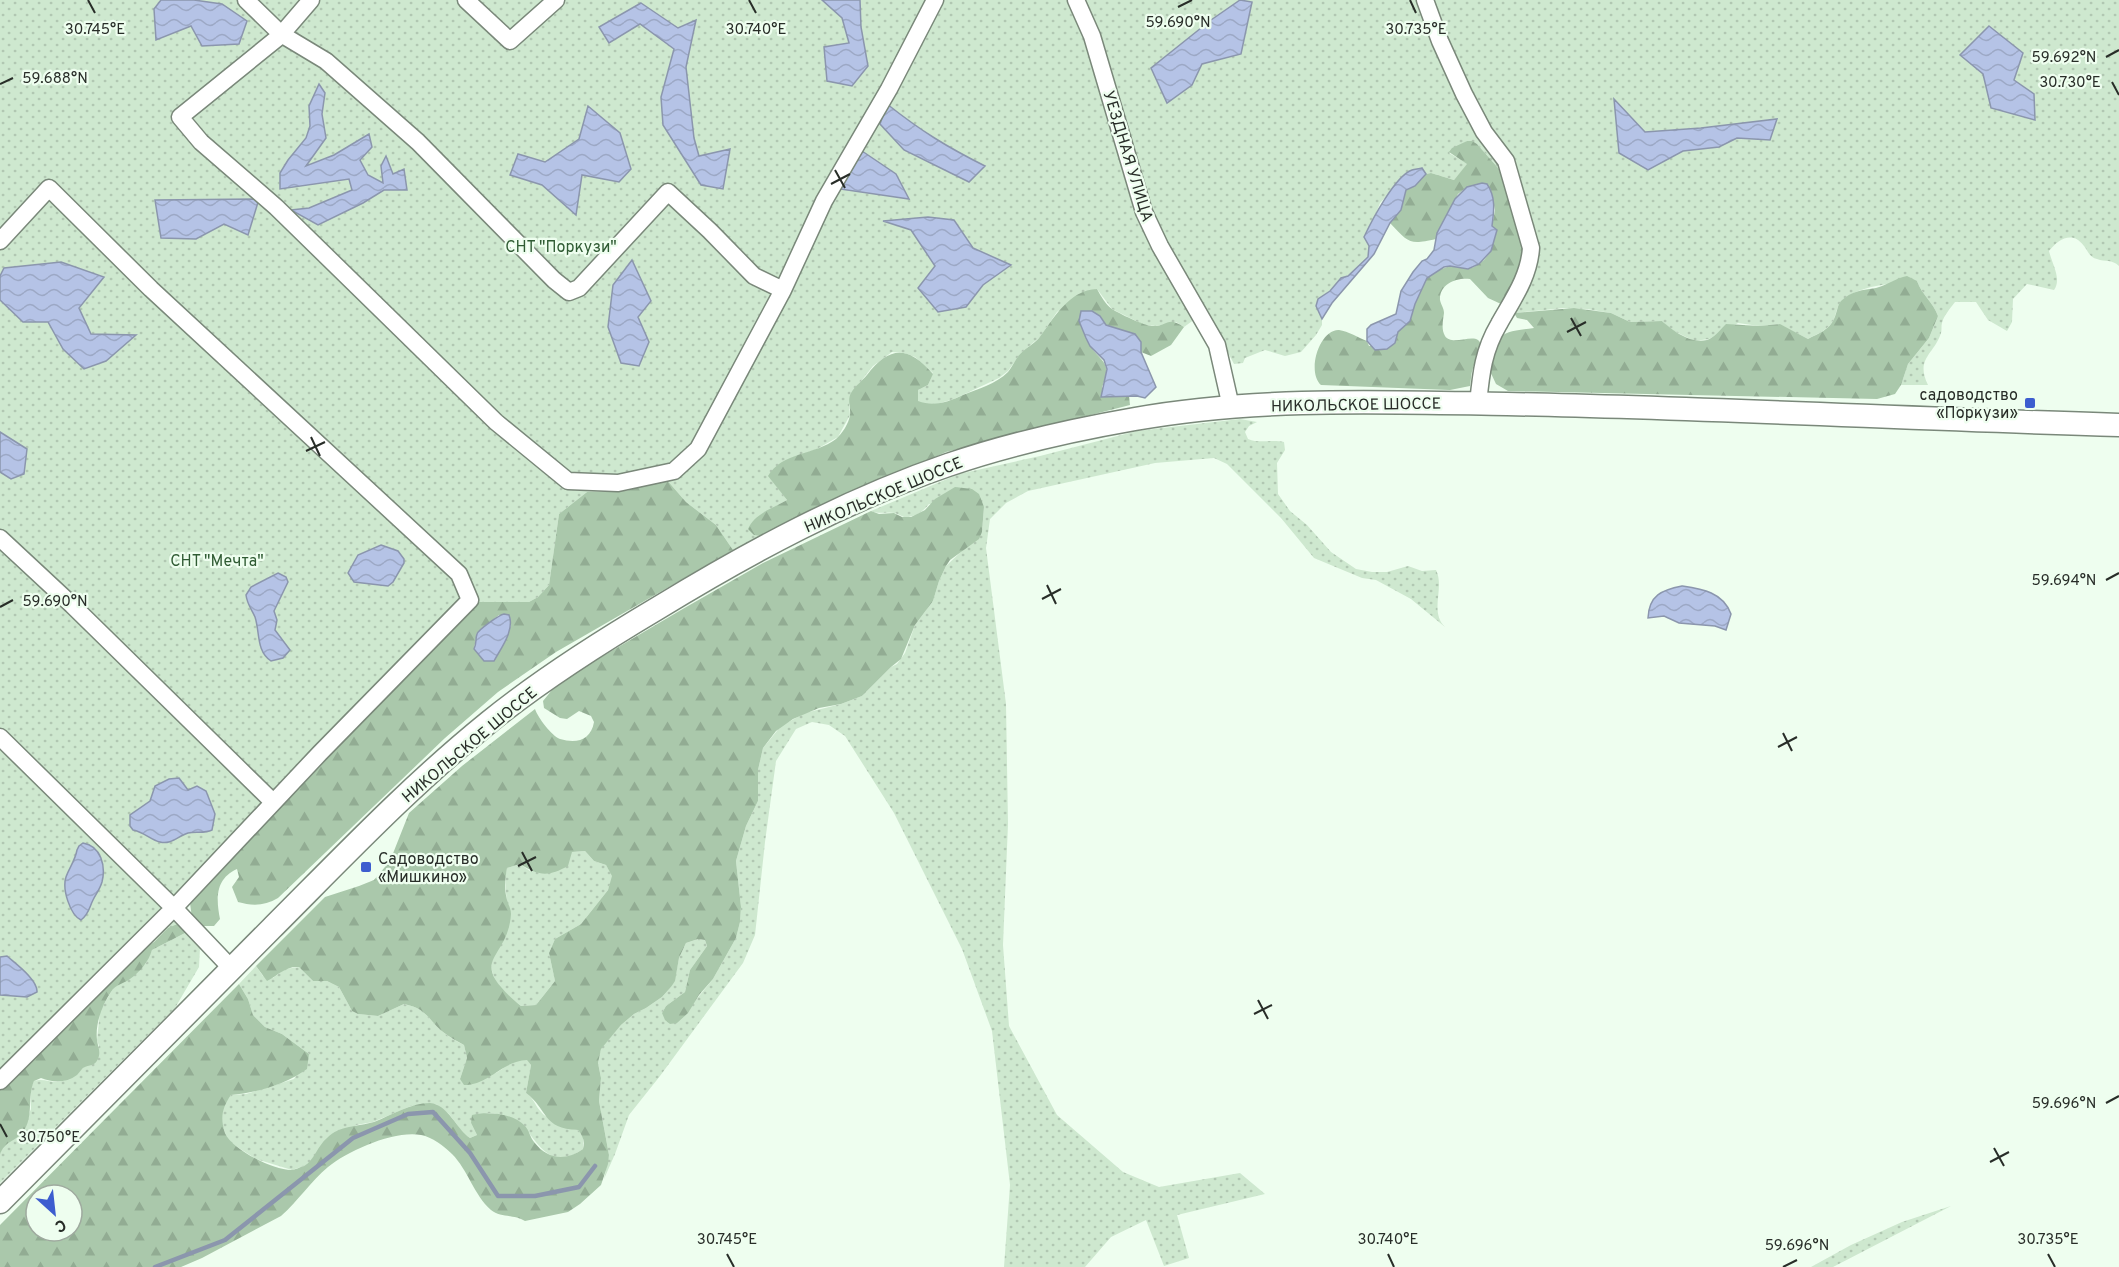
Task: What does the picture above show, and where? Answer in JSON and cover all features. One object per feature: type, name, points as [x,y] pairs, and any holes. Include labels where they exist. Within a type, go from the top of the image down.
[{"type":"main road","name":"НИКОЛЬСКОЕ ШОССЕ","points":[[0,1202],[341,858],[440,764],[487,724],[580,654],[697,584],[783,536],[953,463],[1052,436],[1139,418],[1231,407],[1386,402],[1606,406],[2119,425]]},
{"type":"street","points":[[246,0],[282,34],[326,61],[417,142],[554,280],[569,292],[579,288],[668,192],[754,276],[783,290]]},
{"type":"street","points":[[311,0],[282,34],[180,117],[201,142],[276,207],[496,422],[568,481],[618,483],[674,471],[698,449],[783,290],[824,201],[890,89],[936,0]]},
{"type":"street","points":[[466,0],[510,41],[556,0]]},
{"type":"street","name":"УЕЗДНАЯ УЛИЦА","points":[[1077,0],[1092,36],[1144,212],[1160,246],[1217,345],[1231,407]]},
{"type":"street","points":[[1425,0],[1440,41],[1464,94],[1484,132],[1506,161],[1531,248],[1526,275],[1499,324],[1481,364],[1478,404]]},
{"type":"street","points":[[0,241],[49,189],[151,289],[459,574],[470,600],[273,801],[174,908],[0,1081]]},
{"type":"street","points":[[0,538],[273,801]]},
{"type":"street","points":[[0,737],[174,908],[232,969]]},
{"type":"green space","name":"СНТ \"Поркузи\"","points":[[0,0],[2119,0],[2119,266],[2114,262],[2092,257],[2075,238],[2061,240],[2049,251],[2057,276],[2054,290],[2027,284],[2013,299],[2012,322],[2007,331],[1988,320],[1976,302],[1955,302],[1944,317],[1941,333],[1925,362],[1924,369],[1928,385],[1901,385],[1908,364],[1929,338],[1938,316],[1917,281],[1866,288],[1848,296],[1840,304],[1829,326],[1808,339],[1779,324],[1759,326],[1738,323],[1709,339],[1694,341],[1670,329],[1662,321],[1630,322],[1611,313],[1587,309],[1564,308],[1514,313],[1501,304],[1504,300],[1517,223],[1499,169],[1477,144],[1467,141],[1449,153],[1468,164],[1454,180],[1431,173],[1426,174],[1422,168],[1408,173],[1380,203],[1364,236],[1369,246],[1368,257],[1318,299],[1316,306],[1322,319],[1322,325],[1301,352],[1285,356],[1265,350],[1245,358],[1243,363],[1234,364],[1206,311],[1184,327],[1176,322],[1156,326],[1144,325],[1112,309],[1097,289],[1057,312],[1040,337],[1021,353],[1008,371],[999,378],[954,399],[930,406],[918,402],[918,390],[928,385],[933,373],[915,357],[892,352],[873,366],[858,385],[849,405],[850,415],[838,437],[806,453],[769,476],[787,500],[763,513],[761,536],[733,550],[716,525],[686,502],[666,479],[625,491],[587,492],[559,514],[549,585],[538,597],[529,602],[478,602],[281,807],[214,873],[174,918],[180,923],[136,953],[0,1086]]},
{"type":"green space","points":[[1467,141],[1477,144],[1499,169],[1525,248],[1521,270],[1501,304],[1488,298],[1470,279],[1460,279],[1450,283],[1440,294],[1444,311],[1445,336],[1454,340],[1476,339],[1481,346],[1472,370],[1470,386],[1450,390],[1321,385],[1317,379],[1315,361],[1326,336],[1339,330],[1367,341],[1369,346],[1395,344],[1398,332],[1410,321],[1427,278],[1450,266],[1468,269],[1474,267],[1491,251],[1497,230],[1492,226],[1495,210],[1490,188],[1467,187],[1458,194],[1436,239],[1410,241],[1390,223],[1401,210],[1406,190],[1415,186],[1426,174],[1431,173],[1454,180],[1467,164],[1449,152],[1452,148]]},
{"type":"green space","points":[[1907,276],[1917,281],[1938,316],[1929,338],[1908,364],[1901,385],[1895,394],[1877,399],[1508,391],[1496,384],[1489,369],[1494,348],[1501,337],[1512,331],[1534,328],[1527,320],[1517,318],[1514,313],[1574,308],[1611,313],[1630,322],[1662,321],[1683,336],[1701,341],[1712,337],[1726,324],[1759,326],[1780,324],[1808,339],[1829,326],[1840,303],[1849,295],[1880,287]]},
{"type":"green space","points":[[1097,289],[1110,307],[1132,319],[1152,326],[1174,322],[1184,327],[1171,345],[1151,356],[1141,352],[1141,342],[1125,331],[1106,325],[1100,316],[1079,321],[1089,344],[1106,367],[1102,387],[1111,397],[1129,396],[1130,405],[946,452],[761,536],[754,535],[748,529],[759,515],[787,500],[768,476],[774,468],[790,458],[828,444],[838,437],[849,418],[851,393],[883,359],[891,354],[899,353],[915,358],[933,374],[928,385],[918,390],[918,401],[930,404],[946,402],[998,380],[1010,370],[1019,355],[1039,338],[1063,306],[1078,294]]},
{"type":"green space","points":[[1240,419],[1257,422],[1249,426],[1245,432],[1248,439],[1284,442],[1285,450],[1277,463],[1278,494],[1290,511],[1307,525],[1331,552],[1356,569],[1372,572],[1387,572],[1408,566],[1422,571],[1436,570],[1439,584],[1438,614],[1445,627],[1411,599],[1376,580],[1362,578],[1314,558],[1281,518],[1227,464],[1214,458],[1155,463],[1028,491],[1006,503],[990,519],[986,548],[1006,704],[1008,824],[1003,945],[1009,1026],[1057,1115],[1123,1172],[1159,1187],[1240,1173],[1265,1194],[1177,1215],[1189,1258],[1164,1266],[1146,1220],[1111,1237],[1085,1267],[1004,1267],[1010,1185],[992,1031],[962,949],[894,813],[845,736],[829,725],[812,722],[796,729],[776,761],[755,935],[743,963],[629,1115],[604,1179],[609,1155],[599,1101],[601,1078],[598,1063],[601,1048],[621,1025],[662,997],[671,987],[686,943],[698,939],[705,940],[707,946],[690,970],[685,992],[666,1006],[662,1013],[695,1001],[713,979],[736,938],[741,907],[736,861],[746,826],[758,801],[758,770],[763,748],[781,726],[805,713],[862,696],[891,667],[897,664],[905,653],[915,625],[933,601],[946,566],[982,532],[984,507],[929,504],[918,514],[908,517],[889,512],[871,511],[959,474],[1137,431]]},
{"type":"green space","points":[[666,479],[686,502],[716,525],[733,550],[556,652],[498,692],[445,738],[278,898],[268,903],[258,904],[238,902],[232,887],[239,877],[237,869],[224,878],[221,884],[218,897],[220,919],[214,926],[201,926],[192,918],[190,903],[214,873],[281,807],[478,602],[529,602],[538,597],[549,585],[559,514],[587,492],[625,491]],"holes":[[[499,615],[511,619],[511,625],[498,653],[474,649],[477,633]]]},
{"type":"green space","points":[[955,487],[972,489],[979,494],[984,507],[982,532],[979,539],[950,560],[946,566],[933,601],[915,625],[901,659],[862,696],[841,704],[819,708],[793,719],[776,731],[763,748],[758,770],[758,801],[746,826],[736,861],[741,907],[736,938],[713,979],[699,995],[688,1013],[677,1023],[670,1024],[662,1013],[666,1006],[685,992],[690,970],[707,946],[705,940],[698,939],[686,943],[679,958],[675,981],[671,987],[662,997],[621,1025],[601,1049],[598,1063],[601,1078],[599,1101],[609,1155],[608,1164],[601,1185],[580,1204],[568,1212],[525,1221],[499,1214],[485,1204],[458,1160],[442,1145],[421,1135],[410,1134],[386,1138],[348,1154],[328,1167],[281,1216],[181,1267],[0,1267],[0,1225],[24,1201],[24,1243],[84,1243],[84,1183],[42,1183],[239,984],[248,999],[253,1015],[265,1027],[282,1034],[309,1054],[307,1069],[299,1074],[271,1087],[231,1095],[226,1104],[223,1113],[225,1133],[235,1146],[264,1163],[283,1169],[296,1169],[307,1164],[324,1141],[337,1131],[374,1122],[415,1105],[430,1103],[436,1104],[447,1112],[470,1138],[477,1135],[471,1123],[472,1115],[492,1113],[514,1118],[520,1122],[539,1148],[551,1155],[570,1156],[583,1149],[583,1139],[578,1130],[566,1129],[552,1122],[526,1093],[531,1065],[527,1060],[510,1064],[481,1081],[464,1085],[460,1079],[467,1058],[464,1045],[443,1032],[418,1009],[404,1004],[378,1016],[358,1014],[352,1011],[339,987],[327,981],[313,981],[299,967],[286,969],[267,981],[256,966],[325,897],[374,880],[390,861],[409,813],[462,766],[535,709],[546,726],[560,739],[577,741],[586,737],[594,722],[591,716],[579,711],[567,719],[560,718],[544,708],[543,701],[552,690],[581,669],[763,563],[871,511],[911,517],[925,510],[935,499]],"holes":[[[585,851],[594,861],[606,865],[612,876],[608,890],[581,924],[555,939],[549,953],[555,981],[536,1005],[521,1006],[504,990],[495,978],[492,968],[493,960],[508,930],[511,914],[505,892],[507,868],[520,864],[538,873],[555,872],[568,866],[572,852]]]},
{"type":"green space","points":[[585,851],[594,861],[606,865],[613,876],[608,890],[581,924],[555,939],[549,953],[555,981],[536,1005],[521,1006],[497,983],[492,969],[492,961],[507,928],[505,884],[507,868],[520,864],[530,871],[572,852]]},
{"type":"green space","points":[[180,923],[187,932],[152,950],[141,970],[115,987],[108,997],[98,1021],[99,1054],[96,1062],[83,1068],[69,1080],[51,1081],[41,1078],[34,1081],[26,1126],[20,1135],[4,1147],[0,1155],[0,1086],[136,953],[154,942],[168,928]]},
{"type":"green space","points":[[187,932],[200,948],[199,967],[175,1008],[0,1183],[2,1147],[22,1132],[31,1109],[31,1087],[34,1081],[57,1082],[77,1074],[99,1046],[97,1040],[100,1011],[115,986],[135,974],[146,963],[152,950]]},
{"type":"green space","points":[[256,966],[263,976],[273,978],[285,969],[299,967],[313,981],[327,981],[339,987],[352,1011],[358,1014],[378,1016],[404,1004],[418,1009],[445,1034],[464,1045],[467,1058],[460,1079],[496,1073],[514,1061],[527,1059],[531,1065],[526,1093],[553,1121],[578,1130],[583,1136],[583,1149],[566,1157],[552,1156],[521,1125],[505,1116],[493,1113],[488,1113],[471,1123],[477,1135],[470,1138],[464,1134],[449,1114],[436,1104],[411,1106],[373,1122],[356,1125],[307,1165],[292,1170],[256,1159],[228,1141],[222,1124],[222,1107],[231,1095],[246,1094],[294,1079],[309,1054],[282,1034],[265,1027],[253,1015],[248,999],[239,984]]},
{"type":"green space","points":[[1951,1206],[1833,1267],[1811,1267],[1851,1245],[1902,1222]]},
{"type":"water","points":[[161,0],[194,0],[222,4],[247,21],[239,44],[202,46],[191,26],[156,40],[154,9]]},
{"type":"water","points":[[822,0],[860,0],[861,27],[868,66],[852,86],[827,81],[824,47],[849,43],[842,18]]},
{"type":"water","points":[[1240,0],[1252,2],[1241,54],[1202,64],[1192,85],[1167,103],[1151,68]]},
{"type":"water","points":[[641,3],[678,28],[696,20],[686,67],[694,138],[699,156],[730,149],[723,189],[701,185],[663,125],[661,97],[674,49],[640,24],[609,43],[599,27]]},
{"type":"water","points":[[1989,26],[2023,53],[2014,80],[2034,94],[2035,120],[1991,108],[1983,74],[1960,55]]},
{"type":"water","points":[[319,84],[325,93],[322,114],[326,138],[306,166],[334,155],[369,134],[372,147],[360,160],[368,175],[383,183],[381,166],[386,156],[393,174],[404,169],[407,190],[384,190],[318,225],[291,210],[309,208],[352,190],[349,179],[280,189],[280,173],[306,138],[310,126],[309,106]]},
{"type":"water","points":[[1614,99],[1645,132],[1777,119],[1770,140],[1737,138],[1719,147],[1683,151],[1648,170],[1619,153]]},
{"type":"water","points":[[887,104],[935,138],[985,166],[969,182],[904,150],[880,124]]},
{"type":"water","points":[[588,106],[620,133],[631,169],[619,182],[582,175],[576,215],[542,185],[510,175],[518,154],[545,162],[579,139]]},
{"type":"water","points":[[862,151],[896,174],[909,199],[840,189]]},
{"type":"water","points":[[1422,168],[1426,174],[1415,186],[1406,190],[1401,210],[1390,223],[1374,254],[1332,303],[1322,319],[1316,306],[1318,299],[1368,257],[1369,246],[1364,237],[1378,210],[1391,189],[1405,174]]},
{"type":"water","points":[[1487,184],[1493,199],[1492,226],[1497,230],[1491,251],[1479,264],[1468,269],[1444,267],[1427,278],[1410,321],[1398,332],[1395,343],[1387,349],[1375,350],[1367,341],[1367,329],[1396,314],[1401,291],[1413,272],[1434,250],[1437,233],[1455,199],[1467,187]]},
{"type":"water","points":[[259,199],[248,235],[224,224],[196,239],[161,238],[155,200]]},
{"type":"water","points":[[928,217],[954,220],[973,248],[1011,265],[983,285],[966,307],[938,312],[918,288],[935,266],[911,230],[883,221]]},
{"type":"water","points":[[632,260],[651,301],[638,317],[649,342],[639,366],[621,363],[608,327],[613,285]]},
{"type":"water","points":[[61,262],[104,277],[79,308],[91,334],[136,335],[106,361],[84,369],[63,349],[48,322],[23,322],[0,300],[0,276],[4,268]]},
{"type":"water","points":[[1081,311],[1092,311],[1100,316],[1106,325],[1135,334],[1141,342],[1141,352],[1156,387],[1145,398],[1137,396],[1101,397],[1107,369],[1104,360],[1090,346],[1086,338],[1079,321]]},
{"type":"water","points":[[0,432],[27,449],[24,474],[11,479],[0,472]]},
{"type":"water","points":[[381,545],[398,551],[404,559],[393,582],[388,586],[354,582],[348,573],[358,555]]},
{"type":"water","points":[[278,573],[286,577],[288,582],[274,611],[277,620],[275,630],[290,650],[283,658],[271,661],[261,647],[255,617],[246,595],[251,587]]},
{"type":"water","points":[[1682,586],[1704,590],[1723,601],[1731,614],[1726,630],[1715,626],[1679,623],[1664,616],[1648,618],[1651,604],[1658,595],[1668,589]]},
{"type":"water","points":[[504,614],[509,615],[510,621],[506,639],[494,661],[484,661],[474,649],[477,634]]},
{"type":"water","points":[[179,778],[188,790],[197,786],[206,791],[215,814],[212,830],[188,833],[164,843],[133,830],[130,826],[130,815],[150,801],[155,786],[169,779]]},
{"type":"water","points":[[83,843],[98,852],[103,870],[100,887],[81,920],[70,907],[65,882],[77,850]]},
{"type":"water","points":[[7,956],[30,977],[37,992],[27,997],[0,995],[0,957]]},
{"type":"waterway","points":[[155,1267],[225,1240],[353,1138],[408,1114],[433,1112],[470,1153],[498,1196],[535,1196],[579,1187],[595,1166]]},
{"type":"place","name":"садоводство «Поркузи»","points":[[2030,403]]},
{"type":"place","name":"Садоводство «Мишкино»","points":[[366,867]]},
{"type":"park label","name":"СНТ \"Мечта\"","points":[[217,560]]}]
